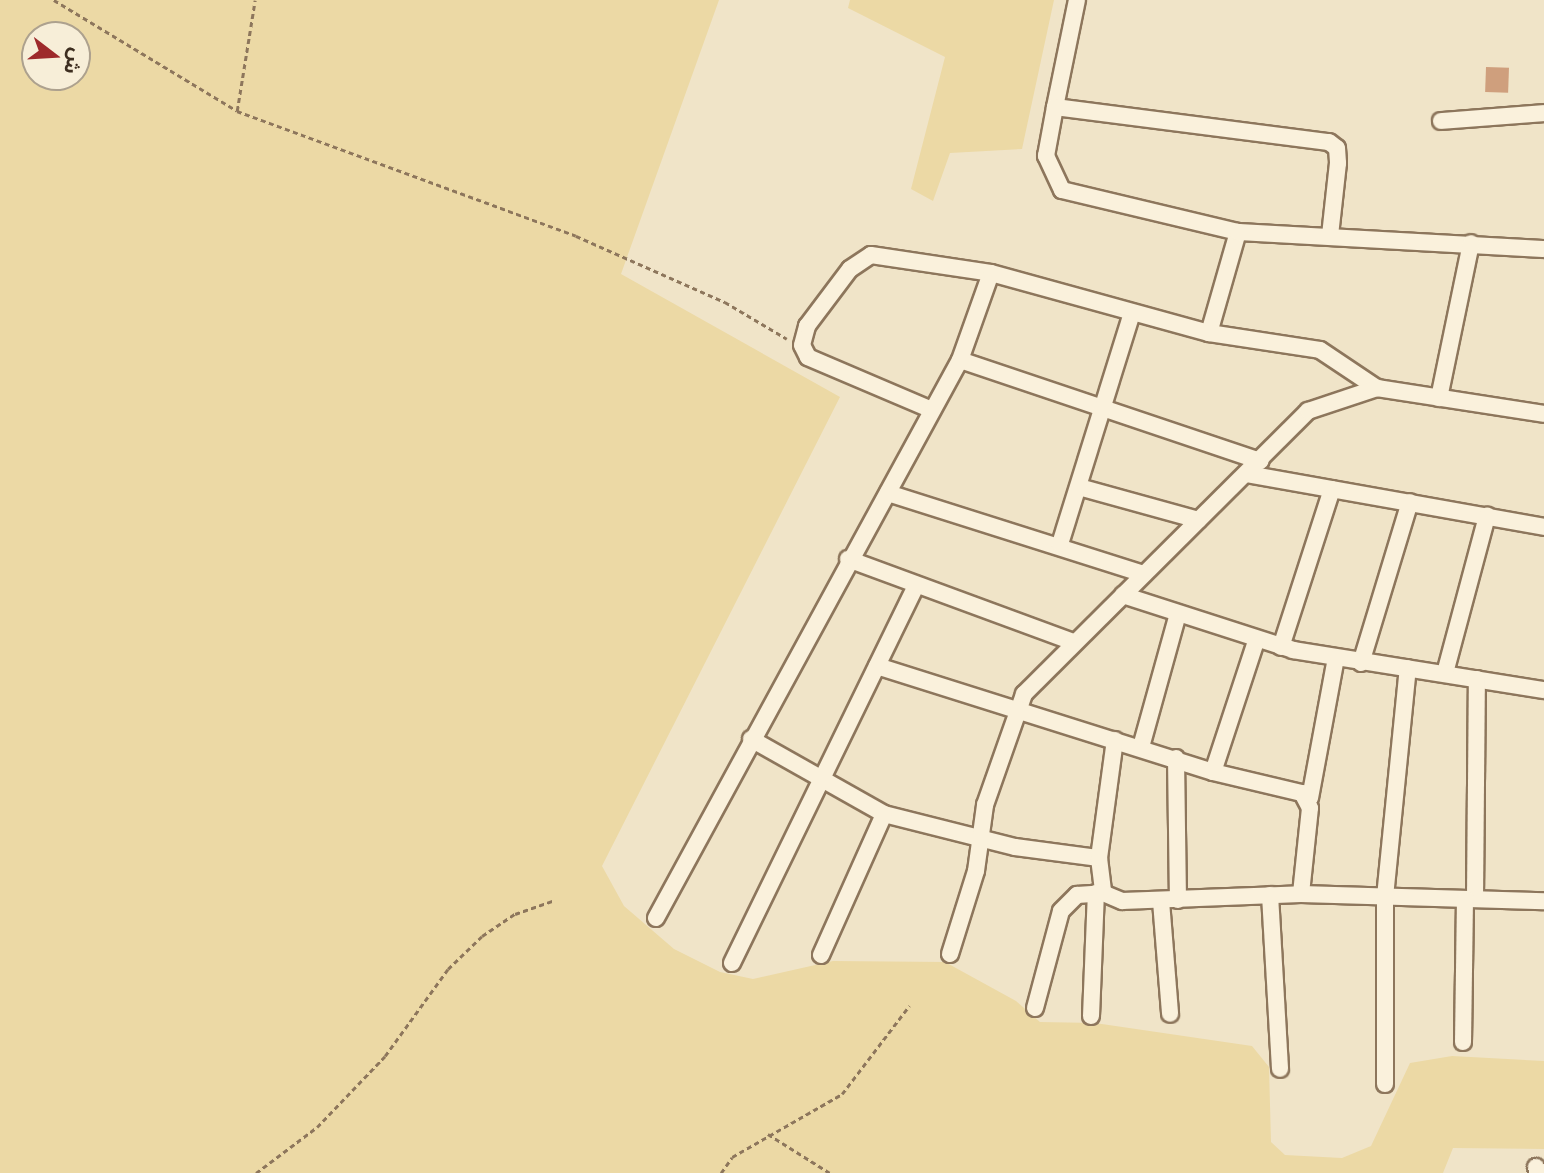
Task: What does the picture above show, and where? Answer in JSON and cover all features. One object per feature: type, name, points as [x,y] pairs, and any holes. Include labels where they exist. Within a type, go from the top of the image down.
[{"type":"street","points":[[1077,0],[1046,156],[1062,190],[1238,232],[1544,249]]},
{"type":"street","points":[[1055,107],[1329,142],[1337,148],[1338,163],[1329,236]]},
{"type":"street","points":[[1441,121],[1544,113]]},
{"type":"street","points":[[1209,333],[1238,232]]},
{"type":"street","points":[[1439,398],[1471,243]]},
{"type":"street","points":[[932,410],[845,377],[808,357],[802,345],[828,295],[871,255],[991,273],[1209,333],[1320,350],[1377,388],[1544,414]]},
{"type":"street","points":[[656,918],[848,559],[888,493],[960,359],[991,273]]},
{"type":"street","points":[[1060,544],[1132,313]]},
{"type":"street","points":[[960,359],[1260,461]]},
{"type":"street","points":[[950,954],[1014,712],[1073,642],[1247,474],[1308,411],[1377,388]]},
{"type":"street","points":[[1247,474],[1544,527]]},
{"type":"street","points":[[1079,487],[1199,520]]},
{"type":"street","points":[[1281,647],[1332,488]]},
{"type":"street","points":[[888,493],[1060,544],[1143,574]]},
{"type":"street","points":[[1361,663],[1410,502]]},
{"type":"street","points":[[1445,673],[1487,516]]},
{"type":"street","points":[[848,559],[1073,642]]},
{"type":"street","points":[[732,963],[916,586]]},
{"type":"street","points":[[1123,594],[1256,641],[1281,647],[1361,663],[1445,673],[1544,690]]},
{"type":"street","points":[[1141,747],[1178,614]]},
{"type":"street","points":[[1213,772],[1256,641]]},
{"type":"street","points":[[1301,894],[1310,799],[1336,658]]},
{"type":"street","points":[[877,666],[1014,712],[1141,747],[1213,772],[1310,799]]},
{"type":"street","points":[[1385,1084],[1385,897],[1408,668]]},
{"type":"street","points":[[1463,1042],[1476,680]]},
{"type":"street","points":[[751,739],[884,814],[980,836],[1099,858]]},
{"type":"street","points":[[1091,1016],[1100,893],[1099,858],[1115,740]]},
{"type":"street","points":[[1175,758],[1178,900]]},
{"type":"street","points":[[821,955],[884,814]]},
{"type":"street","points":[[1035,1008],[1065,903],[1100,893],[1122,901],[1301,894],[1544,901]]},
{"type":"street","points":[[1270,895],[1280,1069]]},
{"type":"street","points":[[1161,901],[1170,1014]]},
{"type":"path","points":[[54,0],[237,111],[576,236],[725,302],[767,331],[802,345]]},
{"type":"path","points":[[237,111],[256,0]]},
{"type":"path","points":[[256,1173],[317,1127],[385,1056],[448,969],[482,936],[515,914],[555,900]]},
{"type":"path","points":[[721,1173],[732,1157],[842,1094],[909,1006]]},
{"type":"path","points":[[768,1135],[830,1173]]},
{"type":"sand","points":[[0,0],[719,0],[621,274],[840,397],[602,866],[624,906],[674,949],[720,972],[753,979],[833,961],[945,962],[1016,1001],[1040,1022],[1095,1023],[1252,1046],[1269,1067],[1271,1142],[1285,1155],[1342,1158],[1371,1146],[1410,1063],[1452,1056],[1544,1061],[1544,1149],[1453,1148],[1443,1173],[0,1173]]},
{"type":"sand","points":[[850,0],[1054,0],[1022,149],[950,153],[933,201],[911,189],[945,57],[848,8]]},
{"type":"building","points":[[1486,67],[1509,68],[1508,93],[1485,92]]}]
